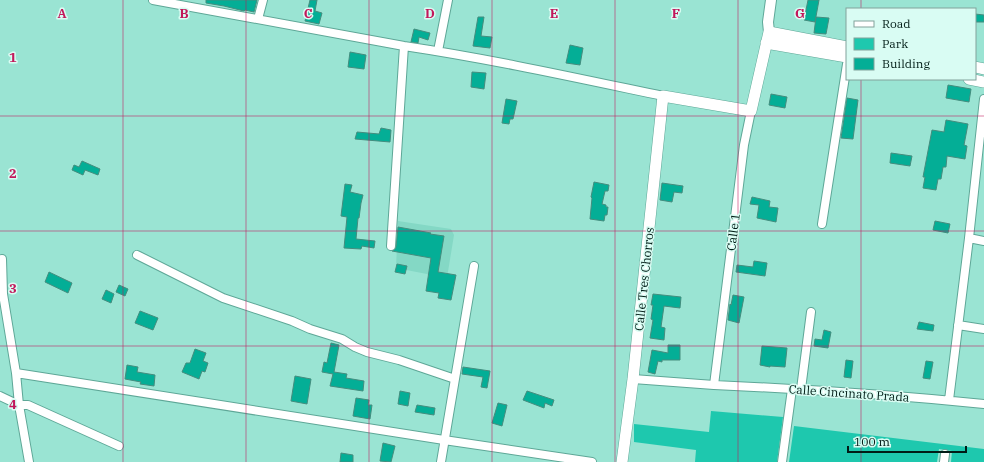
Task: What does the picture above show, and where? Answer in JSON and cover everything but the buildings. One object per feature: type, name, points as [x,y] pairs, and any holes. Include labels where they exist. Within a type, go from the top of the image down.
[{"type":"main road","name":"Calle 1","points":[[751,111],[769,32]]},
{"type":"main road","points":[[769,32],[846,47]]},
{"type":"main road","points":[[766,43],[846,57]]},
{"type":"main road","points":[[974,80],[984,82]]},
{"type":"main road","points":[[663,96],[751,111]]},
{"type":"main road","name":"Calle Tres Chorros","points":[[622,462],[633,380],[663,96]]},
{"type":"street","points":[[153,0],[550,72],[663,96]]},
{"type":"street","points":[[258,19],[263,0]]},
{"type":"street","points":[[438,51],[448,0]]},
{"type":"street","name":"Calle 1","points":[[769,32],[768,22],[771,0]]},
{"type":"street","points":[[390,246],[404,46]]},
{"type":"street","points":[[822,224],[846,70]]},
{"type":"street","points":[[949,400],[984,99]]},
{"type":"street","name":"Calle 1","points":[[714,385],[744,146],[751,111]]},
{"type":"street","points":[[969,238],[984,241]]},
{"type":"street","points":[[137,256],[223,298],[342,339],[367,352],[399,360],[455,379]]},
{"type":"street","points":[[2,259],[3,294],[29,462]]},
{"type":"street","points":[[441,462],[474,266]]},
{"type":"street","points":[[782,462],[811,312]]},
{"type":"street","points":[[958,325],[984,329]]},
{"type":"street","points":[[16,373],[592,462]]},
{"type":"street","points":[[633,380],[714,385]]},
{"type":"street","name":"Calle Cincinato Prada","points":[[714,385],[797,389],[984,404]]},
{"type":"street","points":[[0,396],[19,405],[28,405],[120,446]]},
{"type":"shaded area","points":[[398,221],[451,229],[454,235],[445,290],[434,285],[427,274],[396,268]]},
{"type":"green space","points":[[711,411],[783,417],[777,462],[695,462],[696,450],[634,442],[634,424],[709,432]]},
{"type":"green space","points":[[794,426],[984,449],[984,462],[951,462],[952,451],[939,449],[937,462],[789,462]]}]
